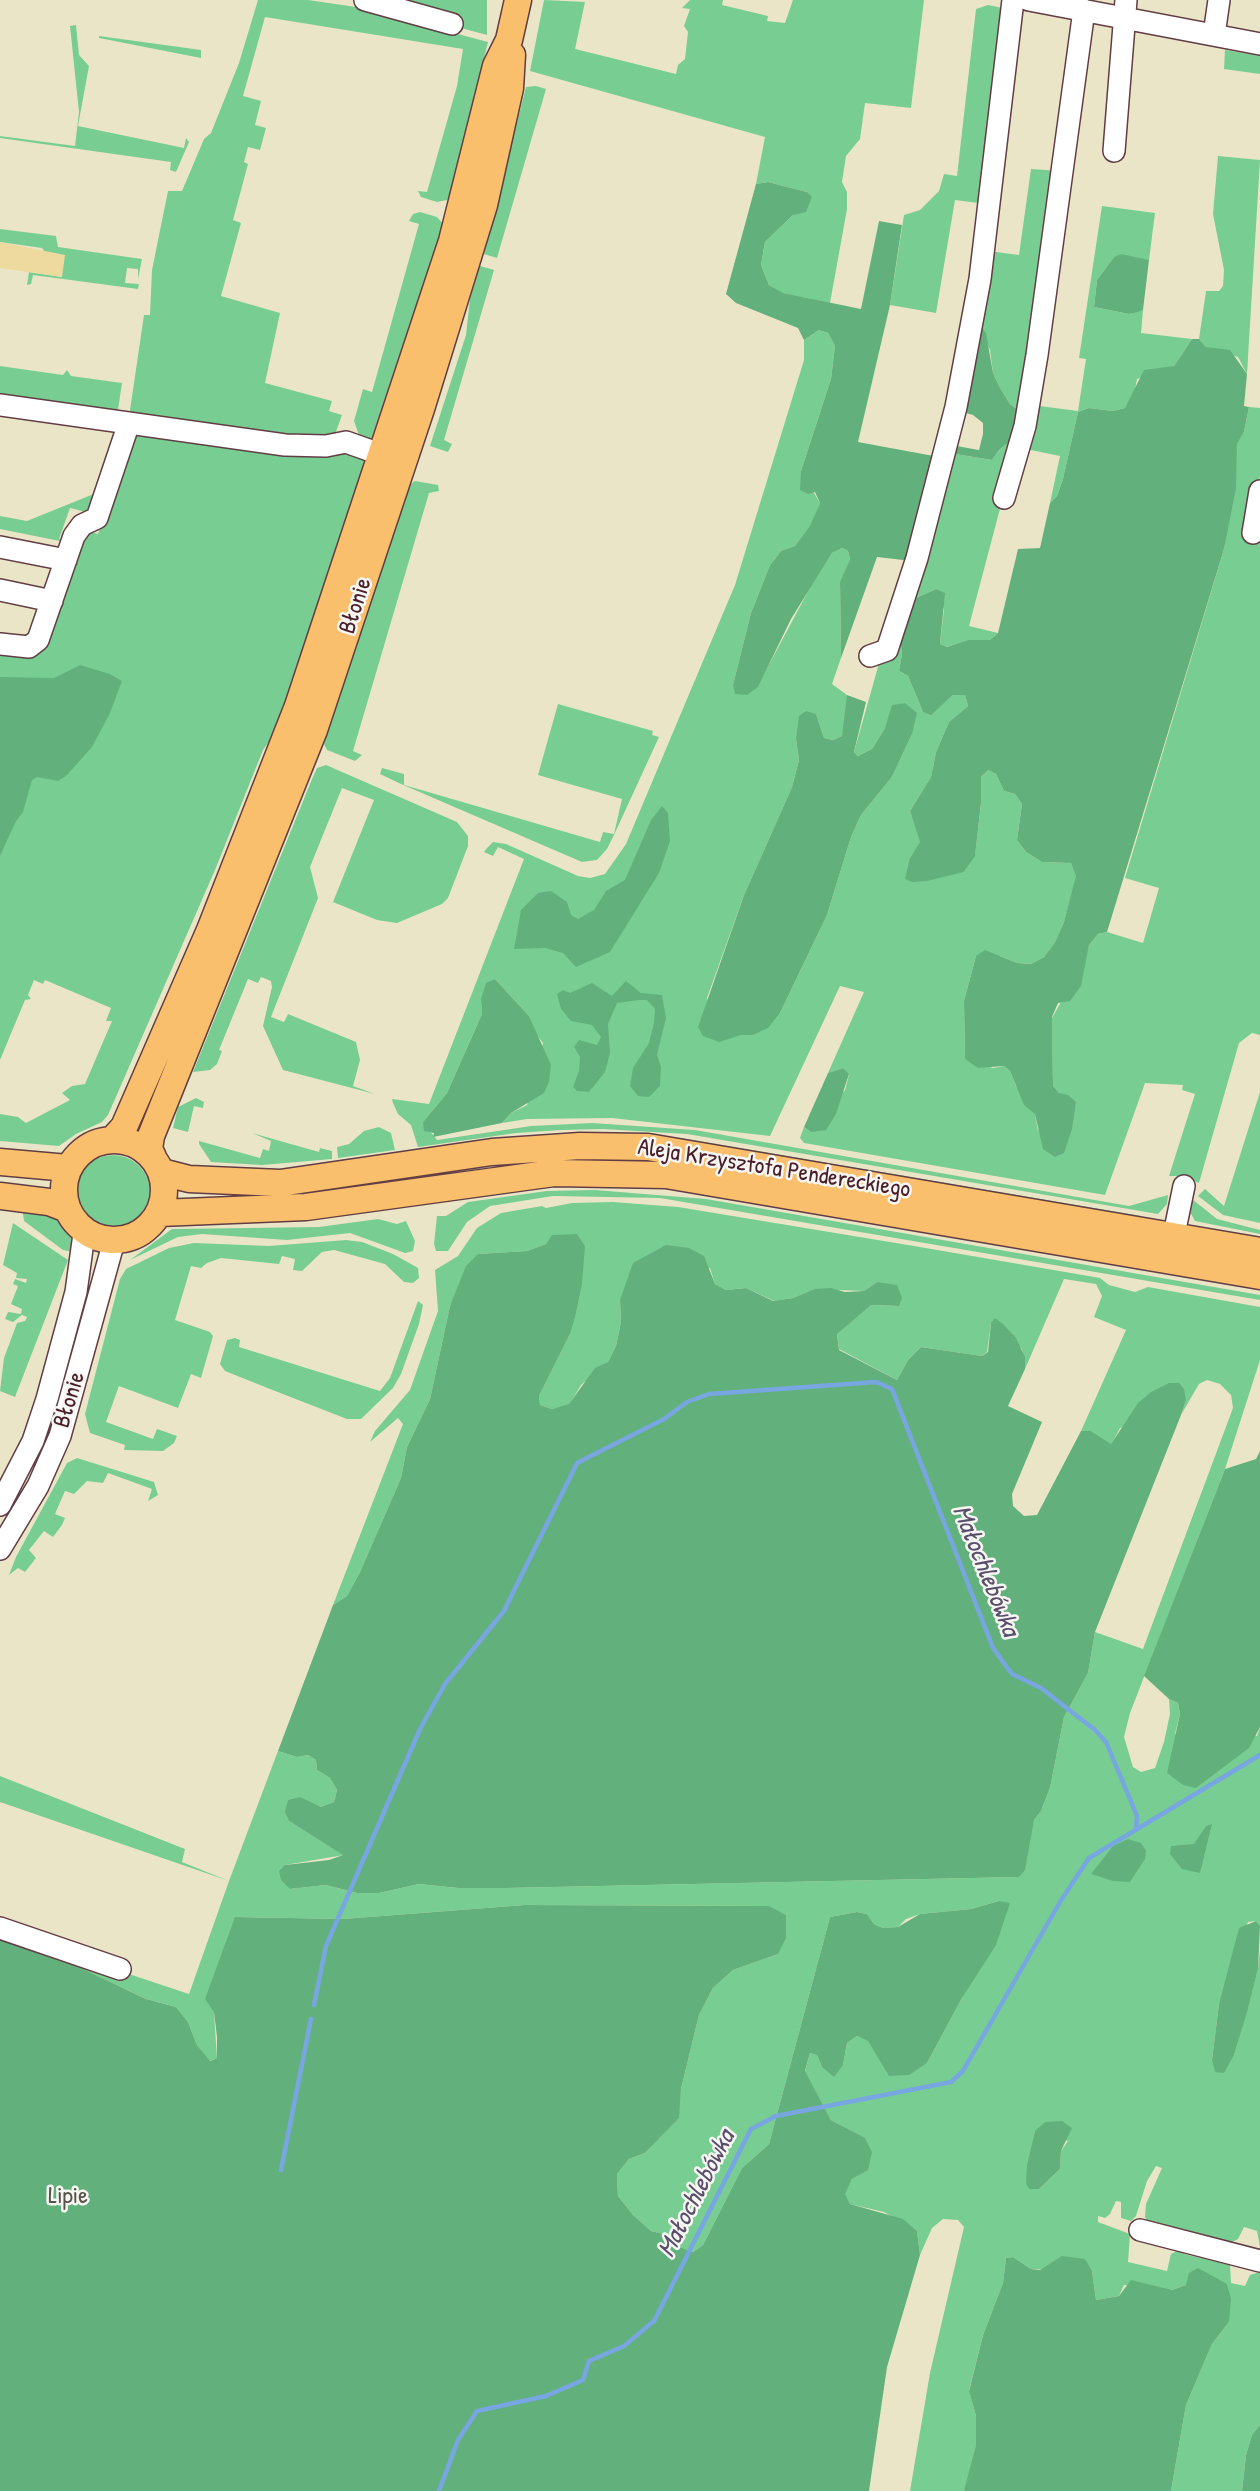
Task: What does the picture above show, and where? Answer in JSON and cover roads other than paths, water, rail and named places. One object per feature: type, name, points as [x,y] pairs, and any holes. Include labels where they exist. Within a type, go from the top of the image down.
[{"type":"main road","name":"Błonie","points":[[157,1164],[149,1149],[151,1136],[314,730],[393,459],[496,66],[509,40],[518,0]]},
{"type":"main road","name":"Błonie","points":[[113,1139],[124,1127],[210,930],[286,741],[393,459]]},
{"type":"main road","points":[[113,1139],[135,1143],[157,1164],[165,1199],[160,1213],[135,1235],[114,1241],[84,1234],[67,1209],[63,1192],[68,1168],[87,1147],[113,1139]]},
{"type":"main road","name":"Aleja Krzysztofa Pendereckiego","points":[[157,1164],[189,1179],[280,1183],[492,1152],[580,1146],[648,1147],[1171,1248],[1260,1276]]},
{"type":"main road","points":[[0,1162],[68,1168]]},
{"type":"main road","name":"Aleja Krzysztofa Pendereckiego","points":[[160,1213],[306,1207],[554,1173],[617,1173],[666,1175],[1171,1248],[1260,1251]]},
{"type":"main road","points":[[0,1196],[48,1202],[67,1209]]},
{"type":"street","points":[[365,0],[452,24]]},
{"type":"street","points":[[870,656],[887,650],[891,639],[918,558],[956,407],[980,279],[1013,0]]},
{"type":"street","points":[[1028,0],[1084,10],[1124,9],[1213,35],[1260,44]]},
{"type":"street","points":[[1213,35],[1219,0]]},
{"type":"street","points":[[1114,151],[1124,9]]},
{"type":"street","points":[[1004,498],[1025,426],[1037,355],[1084,10]]},
{"type":"street","points":[[0,405],[285,445],[326,446],[346,442],[393,459]]},
{"type":"street","points":[[0,644],[19,648],[34,645],[79,528],[97,517],[129,423]]},
{"type":"street","points":[[1253,533],[1260,491]]},
{"type":"street","points":[[0,547],[66,560]]},
{"type":"street","points":[[0,590],[52,601]]},
{"type":"street","points":[[1171,1248],[1184,1186]]},
{"type":"street","name":"Błonie","points":[[0,1505],[28,1451],[47,1399],[76,1292],[84,1234]]},
{"type":"street","name":"Błonie","points":[[0,1549],[38,1486],[60,1436],[114,1241]]},
{"type":"street","points":[[0,1928],[120,1969]]},
{"type":"street","points":[[1140,2230],[1260,2261]]},
{"type":"waterway","name":"Małochlebówka","points":[[314,2005],[326,1946],[420,1729],[445,1684],[504,1611],[577,1463],[664,1419],[687,1402],[709,1394],[876,1382],[892,1389],[993,1648],[1012,1674],[1041,1688],[1095,1730],[1106,1742],[1137,1816],[1136,1828]]},
{"type":"waterway","name":"Małochlebówka","points":[[439,2491],[458,2440],[477,2411],[546,2396],[583,2380],[589,2361],[624,2346],[654,2321],[751,2129],[776,2116],[951,2082],[963,2071],[1060,1902],[1089,1858],[1260,1755]]},
{"type":"waterway","name":"Małochlebówka","points":[[281,2170],[311,2019]]},
{"type":"park label","name":"Lipie","points":[[68,2197]]}]
